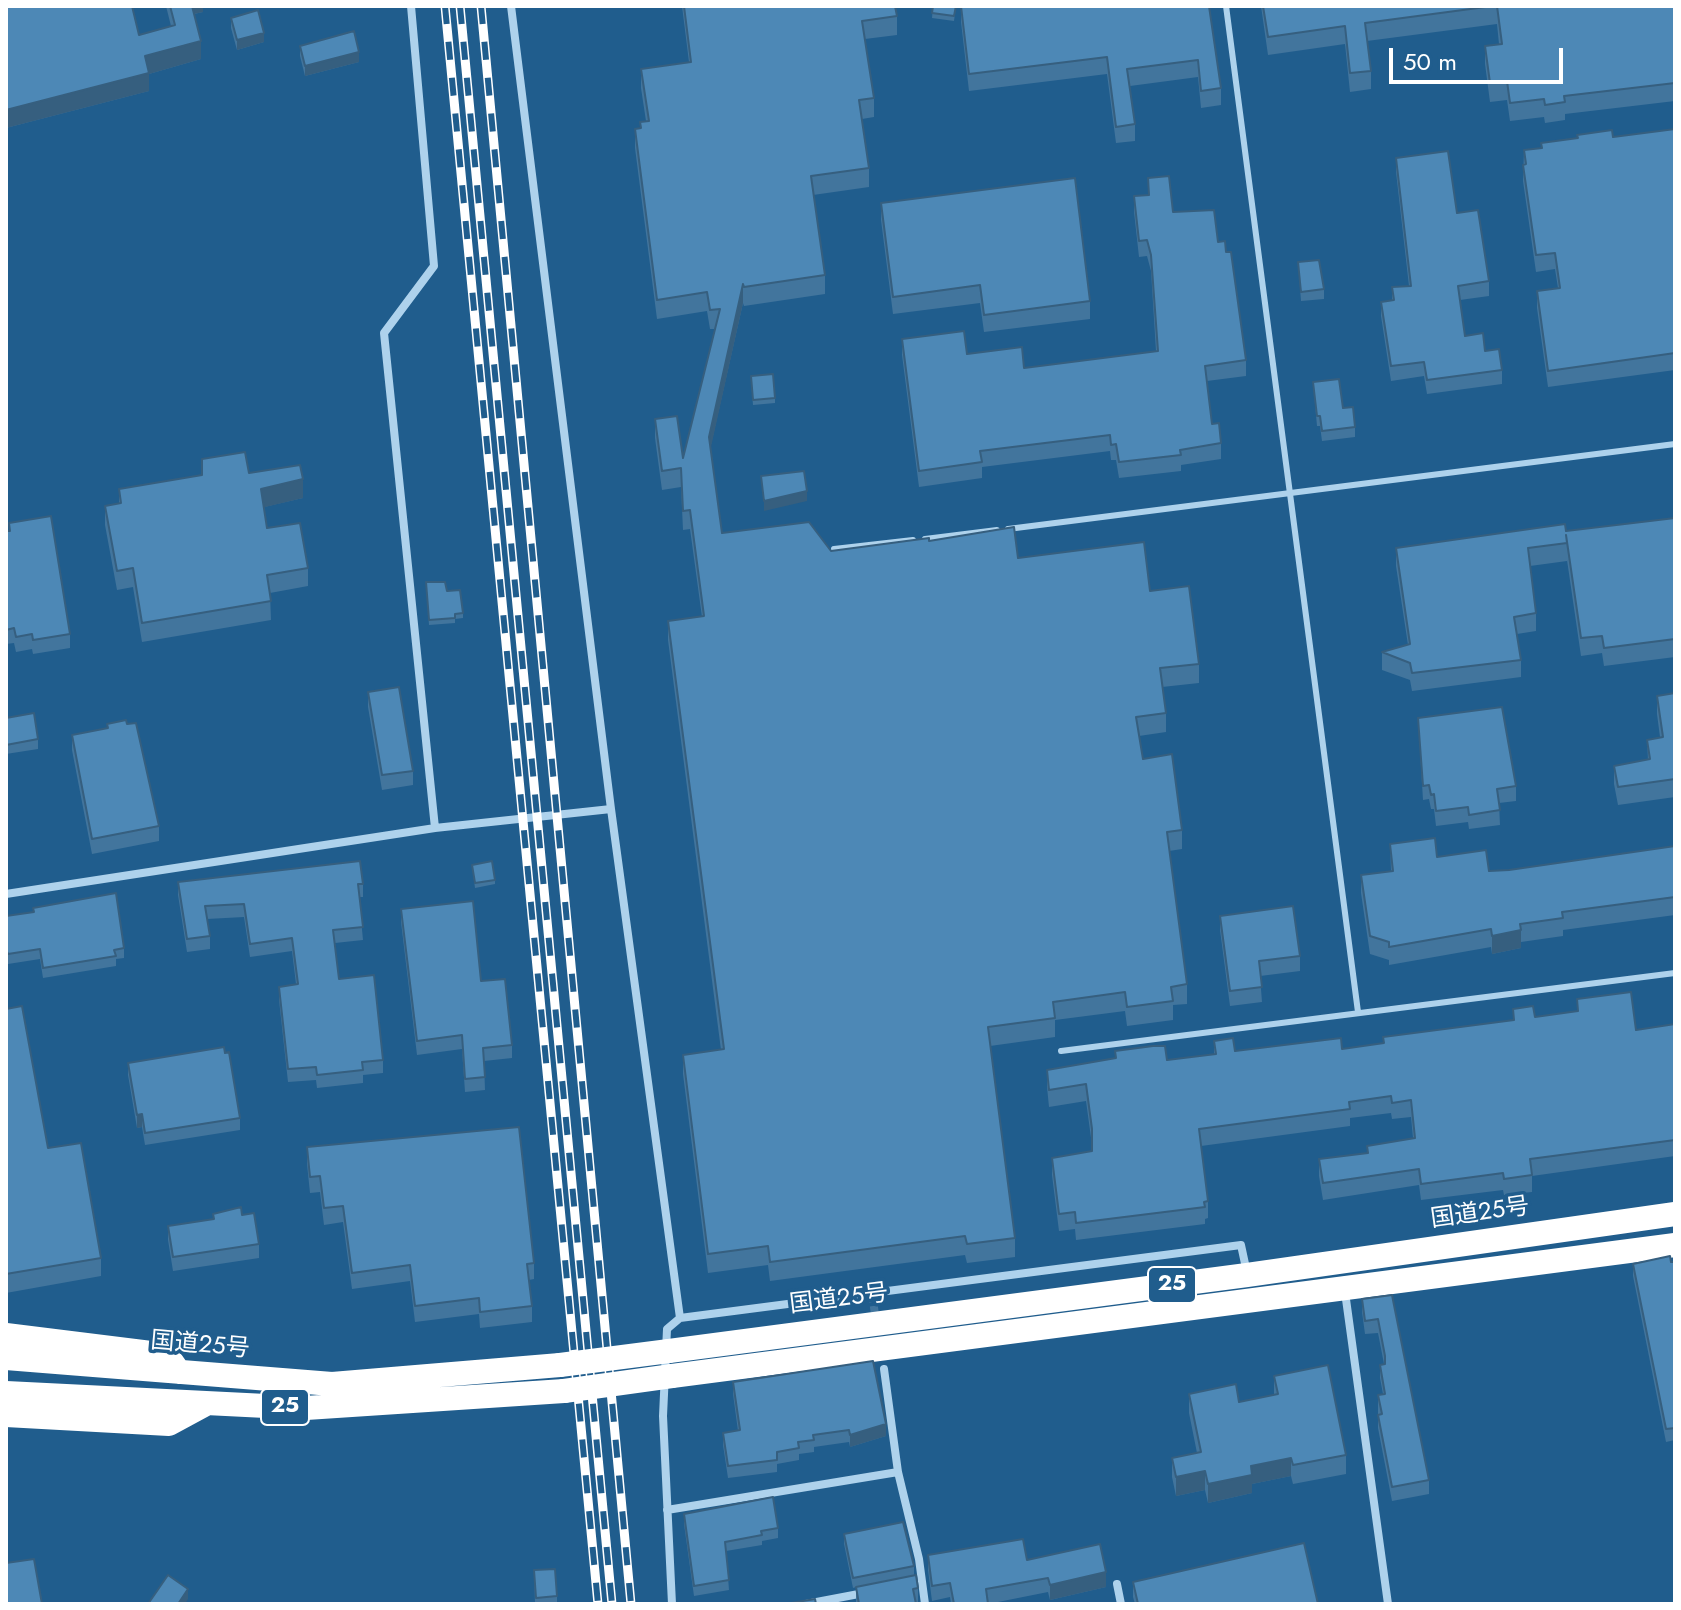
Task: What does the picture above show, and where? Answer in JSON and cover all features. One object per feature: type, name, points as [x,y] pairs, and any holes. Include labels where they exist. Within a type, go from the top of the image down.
[{"type":"highway","name":"国道25号","points":[[6,1358],[332,1384],[560,1365],[1247,1275],[1675,1214]]},
{"type":"highway","name":"25","points":[[6,1393],[306,1408],[564,1391],[1675,1245]]},
{"type":"highway","name":"25","points":[[6,1335],[167,1355],[179,1372]]},
{"type":"highway","points":[[6,1415],[169,1424],[208,1403]]},
{"type":"street","points":[[411,6],[434,266],[384,333],[435,828]]},
{"type":"street","points":[[511,6],[611,809],[680,1318]]},
{"type":"street","points":[[6,894],[435,828],[611,809]]},
{"type":"street","points":[[672,1604],[663,1416],[667,1329],[680,1318],[1241,1245],[1247,1275]]},
{"type":"street","points":[[1345,1290],[1388,1604]]},
{"type":"street","points":[[884,1369],[898,1472],[925,1604]]},
{"type":"street","points":[[667,1510],[898,1472]]},
{"type":"street","points":[[907,1584],[922,1581]]},
{"type":"street","points":[[1117,1584],[1121,1604]]},
{"type":"street","points":[[806,1604],[877,1590]]},
{"type":"lane","points":[[1226,6],[1358,1012]]},
{"type":"lane","points":[[834,549],[1289,496],[1675,444]]},
{"type":"lane","points":[[1061,1051],[1675,973]]},
{"type":"building","points":[[6,6],[132,6],[139,35],[175,25],[170,6],[192,6],[201,41],[145,56],[149,73],[6,110]]},
{"type":"building","points":[[684,6],[895,6],[897,16],[862,21],[874,98],[859,100],[869,168],[811,176],[825,275],[744,287],[743,284],[709,437],[722,533],[809,522],[831,551],[929,538],[929,541],[1014,527],[1018,558],[1144,542],[1150,591],[1189,586],[1199,664],[1160,668],[1166,713],[1136,717],[1143,759],[1172,754],[1182,830],[1167,832],[1187,984],[1171,987],[1173,1001],[1127,1007],[1125,992],[1053,1002],[1055,1018],[988,1027],[1015,1238],[967,1244],[965,1236],[770,1262],[768,1246],[708,1254],[683,1055],[724,1049],[668,621],[704,616],[690,510],[683,511],[681,468],[662,471],[655,419],[677,416],[683,458],[720,309],[710,310],[707,292],[657,300],[635,129],[641,128],[640,122],[649,121],[641,69],[691,62]]},
{"type":"building","points":[[933,6],[956,6],[954,16],[932,13]]},
{"type":"building","points":[[961,6],[1209,6],[1221,88],[1201,91],[1198,60],[1127,69],[1135,124],[1116,127],[1107,57],[969,74]]},
{"type":"building","points":[[1263,6],[1493,6],[1365,23],[1371,71],[1350,73],[1345,26],[1268,37]]},
{"type":"building","points":[[1497,6],[1675,6],[1675,83],[1564,96],[1565,102],[1545,105],[1544,99],[1510,103],[1507,81],[1490,83],[1485,46],[1502,44]]},
{"type":"building","points":[[258,10],[264,33],[237,40],[231,18]]},
{"type":"building","points":[[354,31],[359,52],[305,66],[300,46]]},
{"type":"building","points":[[1675,129],[1675,353],[1548,371],[1537,291],[1560,288],[1555,253],[1536,255],[1523,165],[1526,164],[1524,150],[1542,148],[1541,143],[1612,130],[1613,137]]},
{"type":"building","points":[[1448,151],[1457,213],[1478,210],[1489,281],[1458,286],[1465,336],[1483,333],[1485,351],[1499,349],[1502,370],[1427,380],[1424,362],[1391,366],[1381,302],[1394,300],[1392,287],[1411,286],[1396,158]]},
{"type":"building","points":[[1169,176],[1173,212],[1214,210],[1218,242],[1225,241],[1226,252],[1231,252],[1246,360],[1205,366],[1212,424],[1219,423],[1221,443],[1180,450],[1181,455],[1119,462],[1116,444],[1111,445],[1110,435],[980,451],[982,462],[919,471],[902,339],[964,331],[967,354],[1022,347],[1024,368],[1158,351],[1151,255],[1147,240],[1139,241],[1134,196],[1149,195],[1148,178]]},
{"type":"building","points":[[1075,178],[1090,301],[984,315],[980,285],[893,297],[881,203]]},
{"type":"building","points":[[1319,260],[1324,289],[1301,292],[1298,262]]},
{"type":"building","points":[[773,374],[775,398],[753,400],[751,376]]},
{"type":"building","points":[[1339,379],[1343,408],[1353,407],[1355,427],[1322,431],[1313,382]]},
{"type":"building","points":[[245,452],[249,473],[300,465],[303,479],[261,489],[267,528],[300,523],[308,568],[267,575],[271,601],[142,623],[133,568],[117,571],[105,506],[121,503],[119,489],[202,475],[202,459]]},
{"type":"building","points":[[804,471],[807,491],[764,501],[761,476]]},
{"type":"building","points":[[51,516],[70,634],[33,640],[32,634],[16,637],[14,628],[6,630],[6,531],[10,531],[9,523]]},
{"type":"building","points":[[1675,518],[1675,639],[1604,648],[1602,636],[1581,638],[1566,535],[1567,543],[1528,548],[1536,613],[1514,617],[1521,660],[1412,673],[1410,663],[1382,652],[1410,644],[1396,548],[1565,524],[1566,531]]},
{"type":"building","points":[[426,582],[445,582],[447,591],[460,590],[463,613],[455,614],[455,618],[429,620]]},
{"type":"building","points":[[399,687],[413,771],[382,775],[368,692]]},
{"type":"building","points":[[1675,693],[1675,779],[1618,787],[1614,766],[1650,759],[1647,740],[1663,737],[1657,696]]},
{"type":"building","points":[[1502,707],[1516,786],[1497,789],[1500,810],[1469,815],[1468,807],[1436,811],[1434,794],[1431,795],[1429,785],[1423,786],[1418,718]]},
{"type":"building","points":[[34,713],[38,739],[6,745],[6,718]]},
{"type":"building","points":[[126,720],[127,724],[136,723],[159,826],[92,839],[72,735],[108,728],[107,724]]},
{"type":"building","points":[[1435,838],[1437,857],[1486,850],[1489,871],[1675,846],[1675,897],[1562,912],[1563,918],[1520,924],[1521,930],[1492,936],[1491,929],[1389,947],[1389,942],[1370,936],[1361,875],[1393,871],[1390,844]]},
{"type":"building","points":[[360,861],[363,884],[358,884],[363,927],[333,930],[339,979],[374,975],[383,1060],[362,1062],[363,1070],[317,1075],[316,1067],[288,1069],[279,987],[298,984],[292,938],[250,944],[244,904],[205,906],[210,936],[187,939],[178,882]]},
{"type":"building","points":[[492,861],[495,880],[475,883],[472,865]]},
{"type":"building","points":[[116,893],[124,948],[114,950],[116,956],[43,968],[40,949],[8,954],[6,916]]},
{"type":"building","points":[[473,901],[481,981],[505,979],[512,1045],[483,1048],[485,1077],[465,1079],[462,1035],[417,1041],[401,909]]},
{"type":"building","points":[[1293,906],[1300,956],[1259,961],[1262,987],[1230,991],[1220,916]]},
{"type":"building","points":[[1631,992],[1636,1030],[1675,1024],[1675,1140],[1530,1159],[1532,1175],[1504,1179],[1503,1173],[1421,1184],[1419,1169],[1323,1183],[1319,1159],[1368,1153],[1367,1146],[1415,1138],[1411,1100],[1392,1103],[1391,1096],[1349,1102],[1350,1109],[1199,1129],[1208,1201],[1204,1202],[1205,1207],[1076,1223],[1075,1212],[1059,1214],[1052,1158],[1092,1151],[1092,1129],[1086,1084],[1049,1090],[1047,1070],[1116,1058],[1115,1051],[1153,1046],[1165,1046],[1167,1060],[1216,1054],[1214,1041],[1233,1038],[1235,1051],[1341,1038],[1342,1049],[1384,1043],[1383,1037],[1514,1020],[1513,1009],[1533,1006],[1535,1017],[1578,1011],[1577,999]]},
{"type":"building","points":[[22,1006],[48,1148],[81,1143],[101,1258],[6,1274],[6,1009]]},
{"type":"building","points":[[224,1047],[225,1053],[229,1052],[240,1118],[145,1133],[142,1114],[137,1115],[128,1063]]},
{"type":"building","points":[[519,1127],[534,1263],[527,1264],[532,1306],[480,1312],[479,1298],[415,1306],[410,1265],[352,1273],[343,1206],[324,1208],[320,1176],[310,1177],[307,1147]]},
{"type":"building","points":[[241,1207],[242,1215],[254,1213],[259,1244],[173,1257],[168,1226],[214,1219],[213,1214]]},
{"type":"building","points":[[1670,1256],[1671,1262],[1675,1262],[1675,1428],[1666,1429],[1633,1264]]},
{"type":"building","points":[[1392,1295],[1429,1480],[1392,1487],[1378,1415],[1382,1414],[1378,1395],[1385,1394],[1380,1365],[1385,1364],[1385,1356],[1378,1319],[1365,1321],[1362,1299]]},
{"type":"building","points":[[873,1361],[886,1424],[850,1435],[849,1430],[813,1435],[814,1440],[798,1442],[799,1448],[777,1452],[777,1460],[728,1466],[723,1433],[740,1430],[733,1382]]},
{"type":"building","points":[[1328,1365],[1346,1455],[1293,1465],[1291,1458],[1251,1466],[1252,1475],[1208,1484],[1205,1471],[1176,1477],[1172,1458],[1201,1452],[1189,1394],[1236,1384],[1239,1402],[1278,1394],[1274,1376]]},
{"type":"building","points":[[773,1497],[778,1528],[761,1531],[762,1535],[725,1542],[729,1580],[694,1586],[684,1514]]},
{"type":"building","points":[[903,1522],[914,1566],[853,1578],[844,1534]]},
{"type":"building","points":[[1023,1539],[1027,1560],[1100,1544],[1106,1572],[1050,1585],[1048,1578],[986,1589],[988,1604],[954,1604],[950,1583],[932,1586],[928,1555]]},
{"type":"building","points":[[1304,1543],[1318,1604],[1138,1604],[1133,1582]]},
{"type":"building","points":[[34,1559],[42,1604],[6,1604],[6,1563]]},
{"type":"building","points":[[555,1569],[557,1596],[536,1598],[534,1570]]},
{"type":"building","points":[[168,1575],[188,1589],[178,1604],[148,1604]]},
{"type":"building","points":[[916,1575],[918,1588],[913,1589],[916,1604],[859,1604],[856,1587]]},
{"type":"building","points":[[815,1599],[816,1604],[785,1604]]},
{"type":"tunnel","points":[[872,1294],[876,1321]]},
{"type":"railway","points":[[445,6],[598,1604]]},
{"type":"railway","points":[[460,6],[612,1604]]},
{"type":"railway","points":[[481,6],[631,1604]]}]
